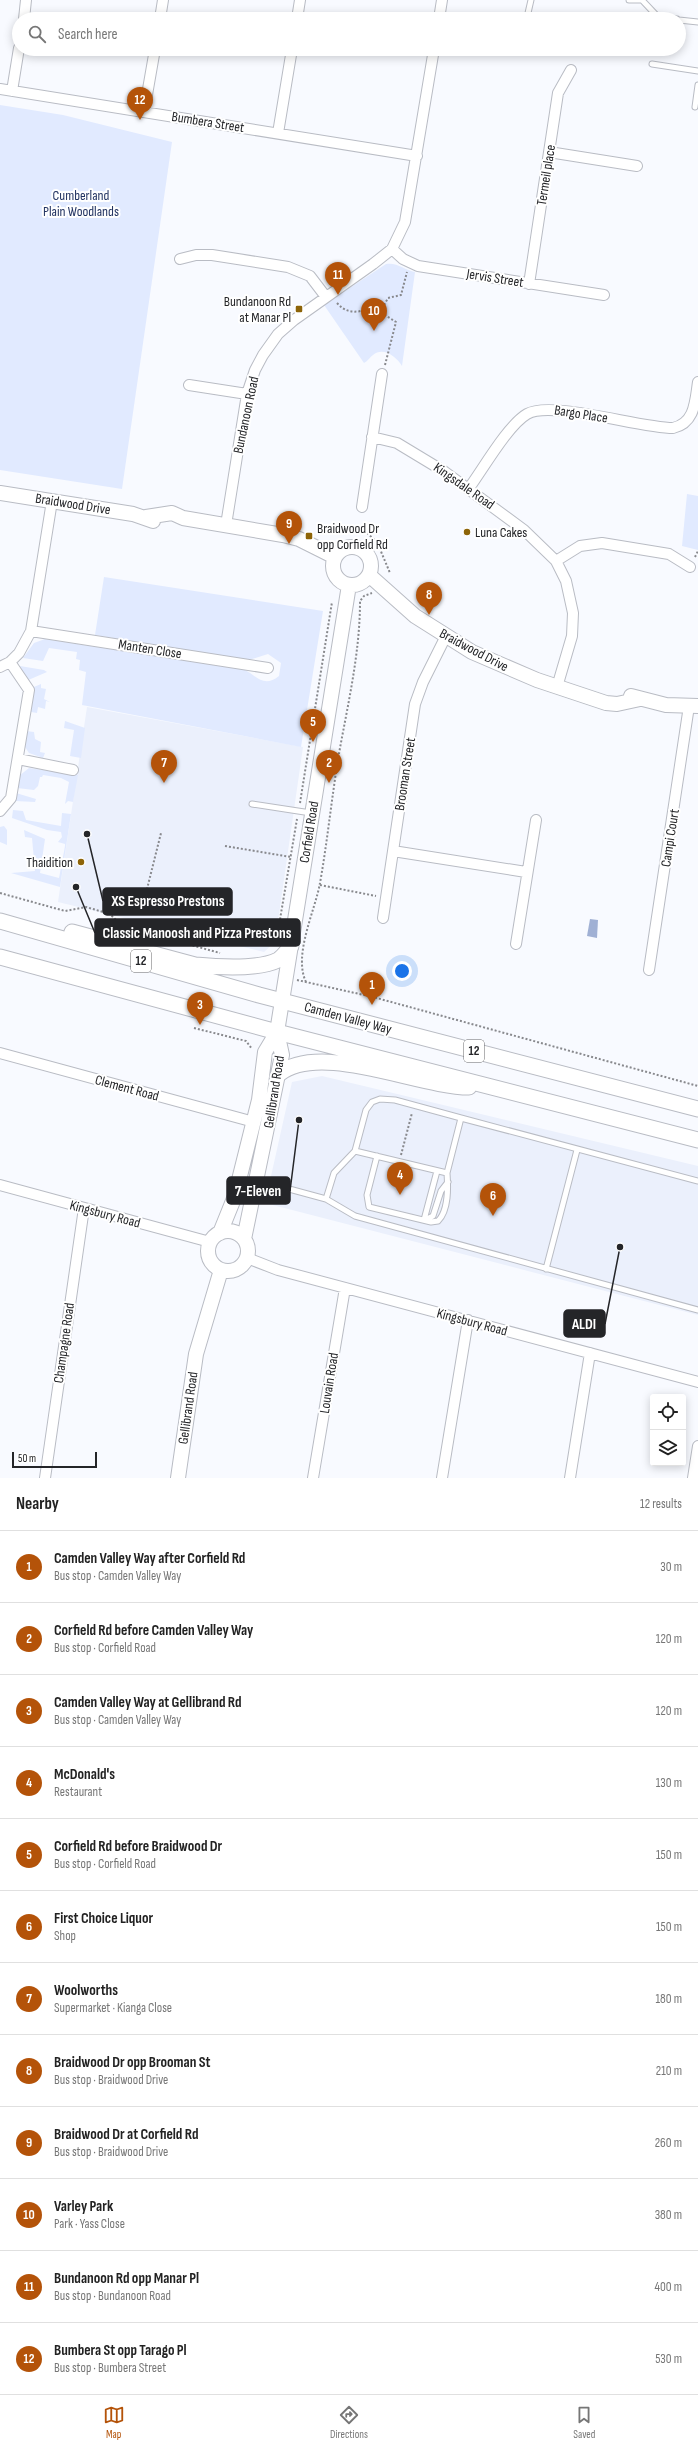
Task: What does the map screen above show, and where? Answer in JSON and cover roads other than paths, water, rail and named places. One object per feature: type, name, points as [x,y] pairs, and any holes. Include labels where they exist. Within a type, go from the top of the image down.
[{"type":"main road","points":[[0,918],[91,936],[196,965],[216,967],[265,964],[278,960],[291,946]]},
{"type":"main road","name":"Camden Valley Way","points":[[0,921],[282,1001],[698,1109]]},
{"type":"main road","name":"12","points":[[0,957],[278,1032],[698,1140]]},
{"type":"main road","points":[[279,1074],[286,1068],[297,1066],[350,1064],[449,1087],[492,1087]]},
{"type":"street","points":[[25,12],[26,0]]},
{"type":"street","points":[[161,12],[163,0]]},
{"type":"street","points":[[298,12],[300,0]]},
{"type":"street","points":[[439,12],[442,0]]},
{"type":"street","points":[[12,91],[18,56]]},
{"type":"street","points":[[144,112],[154,56]]},
{"type":"street","points":[[278,134],[291,56]]},
{"type":"street","name":"Bundanoon Road","points":[[226,525],[247,394],[255,370],[273,340],[294,320],[392,249],[408,216],[433,56]]},
{"type":"street","name":"Termeil place","points":[[529,284],[558,93],[571,70]]},
{"type":"street","name":"Bumbera Street","points":[[0,89],[417,156]]},
{"type":"street","points":[[549,152],[637,166]]},
{"type":"street","name":"Jervis Street","points":[[392,249],[408,262],[418,266],[604,295]]},
{"type":"street","points":[[180,258],[196,255],[212,255],[288,267],[310,276],[328,296]]},
{"type":"street","points":[[362,507],[382,374]]},
{"type":"street","name":"Bargo Place","points":[[469,488],[516,423],[533,411],[551,410],[673,428],[683,424],[690,416],[698,382]]},
{"type":"street","points":[[189,384],[247,394]]},
{"type":"street","name":"Kingsdale Road","points":[[372,437],[397,443],[469,488],[524,530],[556,561],[566,581],[573,613],[572,636],[558,687]]},
{"type":"street","name":"Braidwood Drive","points":[[0,493],[146,517],[154,522],[178,520],[183,518],[226,525],[299,539],[335,557]]},
{"type":"street","points":[[0,667],[10,662],[23,648],[31,631],[52,501]]},
{"type":"street","points":[[556,561],[580,546],[602,543],[669,554],[690,567]]},
{"type":"street","points":[[345,548],[358,548],[368,556],[370,562],[369,575],[360,583],[349,585],[338,580],[332,569],[335,557],[345,548]]},
{"type":"street","name":"Braidwood Drive","points":[[369,575],[416,616],[446,636],[500,665],[606,703],[617,704],[640,700],[693,706]]},
{"type":"street","name":"Corfield Road","points":[[278,1032],[291,946],[305,812],[349,585]]},
{"type":"street","name":"Manten Close","points":[[31,631],[268,668]]},
{"type":"street","name":"Brooman Street","points":[[383,918],[416,704],[423,682],[446,636]]},
{"type":"street","points":[[0,811],[11,798],[29,690],[10,662]]},
{"type":"street","name":"Campi Court","points":[[649,970],[687,728],[693,706]]},
{"type":"street","points":[[18,759],[73,770]]},
{"type":"street","points":[[516,944],[526,872],[536,820]]},
{"type":"street","points":[[393,851],[526,872]]},
{"type":"street","name":"Gellibrand Road","points":[[244,1239],[279,1074],[282,1055],[278,1032]]},
{"type":"street","name":"Gellibrand Road","points":[[215,1238],[235,1196],[254,1122],[266,1052],[278,1032]]},
{"type":"street","name":"Clement Road","points":[[0,1053],[254,1122]]},
{"type":"street","name":"Kingsbury Road","points":[[0,1185],[84,1208],[215,1238]]},
{"type":"street","name":"Champagne Road","points":[[45,1478],[84,1208]]},
{"type":"street","points":[[234,1232],[244,1239],[248,1251],[247,1258],[244,1263],[234,1271],[221,1270],[211,1262],[208,1256],[215,1238],[234,1232]]},
{"type":"street","name":"Kingsbury Road","points":[[247,1258],[278,1270],[698,1382]]},
{"type":"street","name":"Gellibrand Road","points":[[178,1478],[196,1354],[221,1270]]},
{"type":"street","name":"Louvain Road","points":[[313,1478],[344,1288]]},
{"type":"street","points":[[442,1478],[468,1320]]},
{"type":"street","points":[[570,1478],[590,1353]]},
{"type":"street","points":[[693,1478],[698,1446]]},
{"type":"lane","points":[[528,12],[531,0]]},
{"type":"lane","points":[[629,0],[642,0],[653,12]]},
{"type":"lane","points":[[686,20],[698,22]]},
{"type":"lane","points":[[652,64],[698,71]]},
{"type":"lane","points":[[695,107],[698,85]]},
{"type":"lane","points":[[252,804],[305,812]]},
{"type":"lane","points":[[326,1199],[334,1173],[355,1151],[366,1110],[372,1102],[380,1099],[461,1118],[698,1181]]},
{"type":"lane","points":[[377,1156],[366,1199],[369,1207],[435,1222],[440,1219],[448,1193],[447,1173],[461,1118]]},
{"type":"lane","points":[[546,1269],[577,1150]]},
{"type":"lane","points":[[355,1151],[447,1173]]},
{"type":"lane","points":[[424,1220],[437,1171]]},
{"type":"lane","points":[[256,1180],[326,1199],[355,1216],[698,1310]]},
{"type":"water","points":[[590,919],[598,920],[597,938],[587,936]]},
{"type":"place","name":"Bumbera St opp Tarago Pl","points":[[140,120]]},
{"type":"place","name":"Bundanoon Rd opp Manar Pl","points":[[338,295]]},
{"type":"place","name":"Bundanoon Rd at Manar Pl","points":[[299,309]]},
{"type":"place","name":"Varley Park","points":[[374,331]]},
{"type":"place","name":"Luna Cakes","points":[[467,532]]},
{"type":"place","name":"Braidwood Dr opp Corfield Rd","points":[[309,536]]},
{"type":"place","name":"Braidwood Dr at Corfield Rd","points":[[289,544]]},
{"type":"place","name":"Braidwood Dr opp Brooman St","points":[[429,615]]},
{"type":"place","name":"Corfield Rd before Braidwood Dr","points":[[313,742]]},
{"type":"place","name":"Woolworths","points":[[164,783]]},
{"type":"place","name":"Corfield Rd before Camden Valley Way","points":[[329,783]]},
{"type":"place","name":"XS Espresso Prestons","points":[[87,834]]},
{"type":"place","name":"Thaidition","points":[[81,862]]},
{"type":"place","name":"Classic Manoosh and Pizza Prestons","points":[[76,887]]},
{"type":"place","name":"Camden Valley Way after Corfield Rd","points":[[372,1005]]},
{"type":"place","name":"Camden Valley Way at Gellibrand Rd","points":[[200,1025]]},
{"type":"place","name":"7-Eleven","points":[[299,1120]]},
{"type":"place","name":"McDonald's","points":[[400,1195]]},
{"type":"place","name":"First Choice Liquor","points":[[493,1216]]},
{"type":"place","name":"ALDI","points":[[620,1247]]},
{"type":"park label","name":"Cumberland Plain Woodlands","points":[[81,204]]}]
